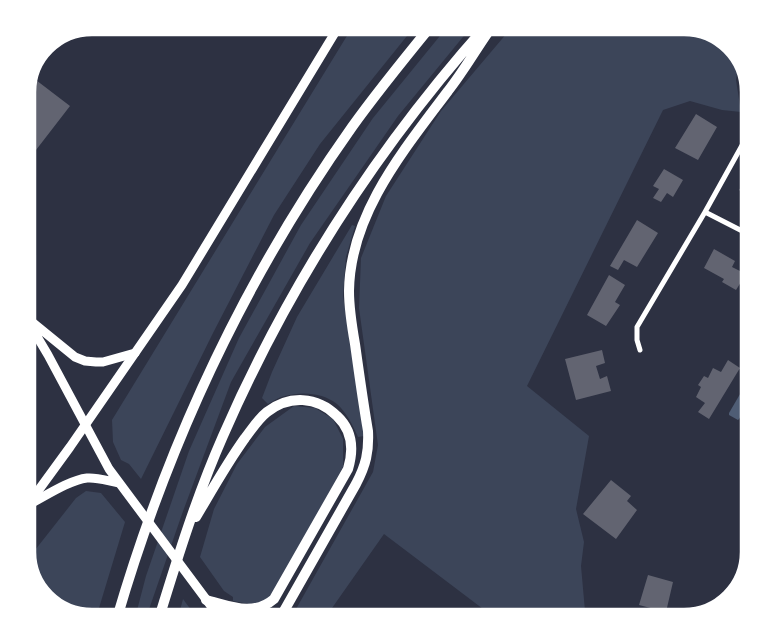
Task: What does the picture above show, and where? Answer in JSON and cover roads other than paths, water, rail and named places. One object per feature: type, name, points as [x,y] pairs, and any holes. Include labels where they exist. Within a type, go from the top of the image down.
[{"type":"highway","points":[[120,609],[164,477],[198,395],[236,315],[280,238],[327,163],[379,91],[424,35]]},
{"type":"highway","points":[[162,609],[184,537],[206,476],[241,396],[280,320],[317,256],[364,184],[436,85],[478,35]]},
{"type":"highway","points":[[285,609],[356,484],[365,466],[367,457],[368,431],[351,320],[349,293],[353,254],[359,236],[371,205],[386,180],[410,143],[450,90],[486,35]]},
{"type":"highway","points":[[184,537],[238,448],[257,423],[270,410],[288,402],[308,400],[325,406],[345,425],[351,441],[352,452],[348,469],[274,599],[264,606],[252,609],[238,608],[206,600]]},
{"type":"highway","points":[[167,609],[170,581]]},
{"type":"main road","points":[[35,495],[182,285],[333,35]]},
{"type":"main road","points":[[35,325],[75,357],[85,361],[103,362],[135,353]]},
{"type":"main road","points":[[35,333],[118,483],[213,609]]},
{"type":"main road","points":[[35,502],[70,483],[83,479],[95,478],[118,483]]},
{"type":"street","points":[[640,350],[637,340],[638,327],[741,149]]},
{"type":"street","points":[[705,212],[741,230]]}]
